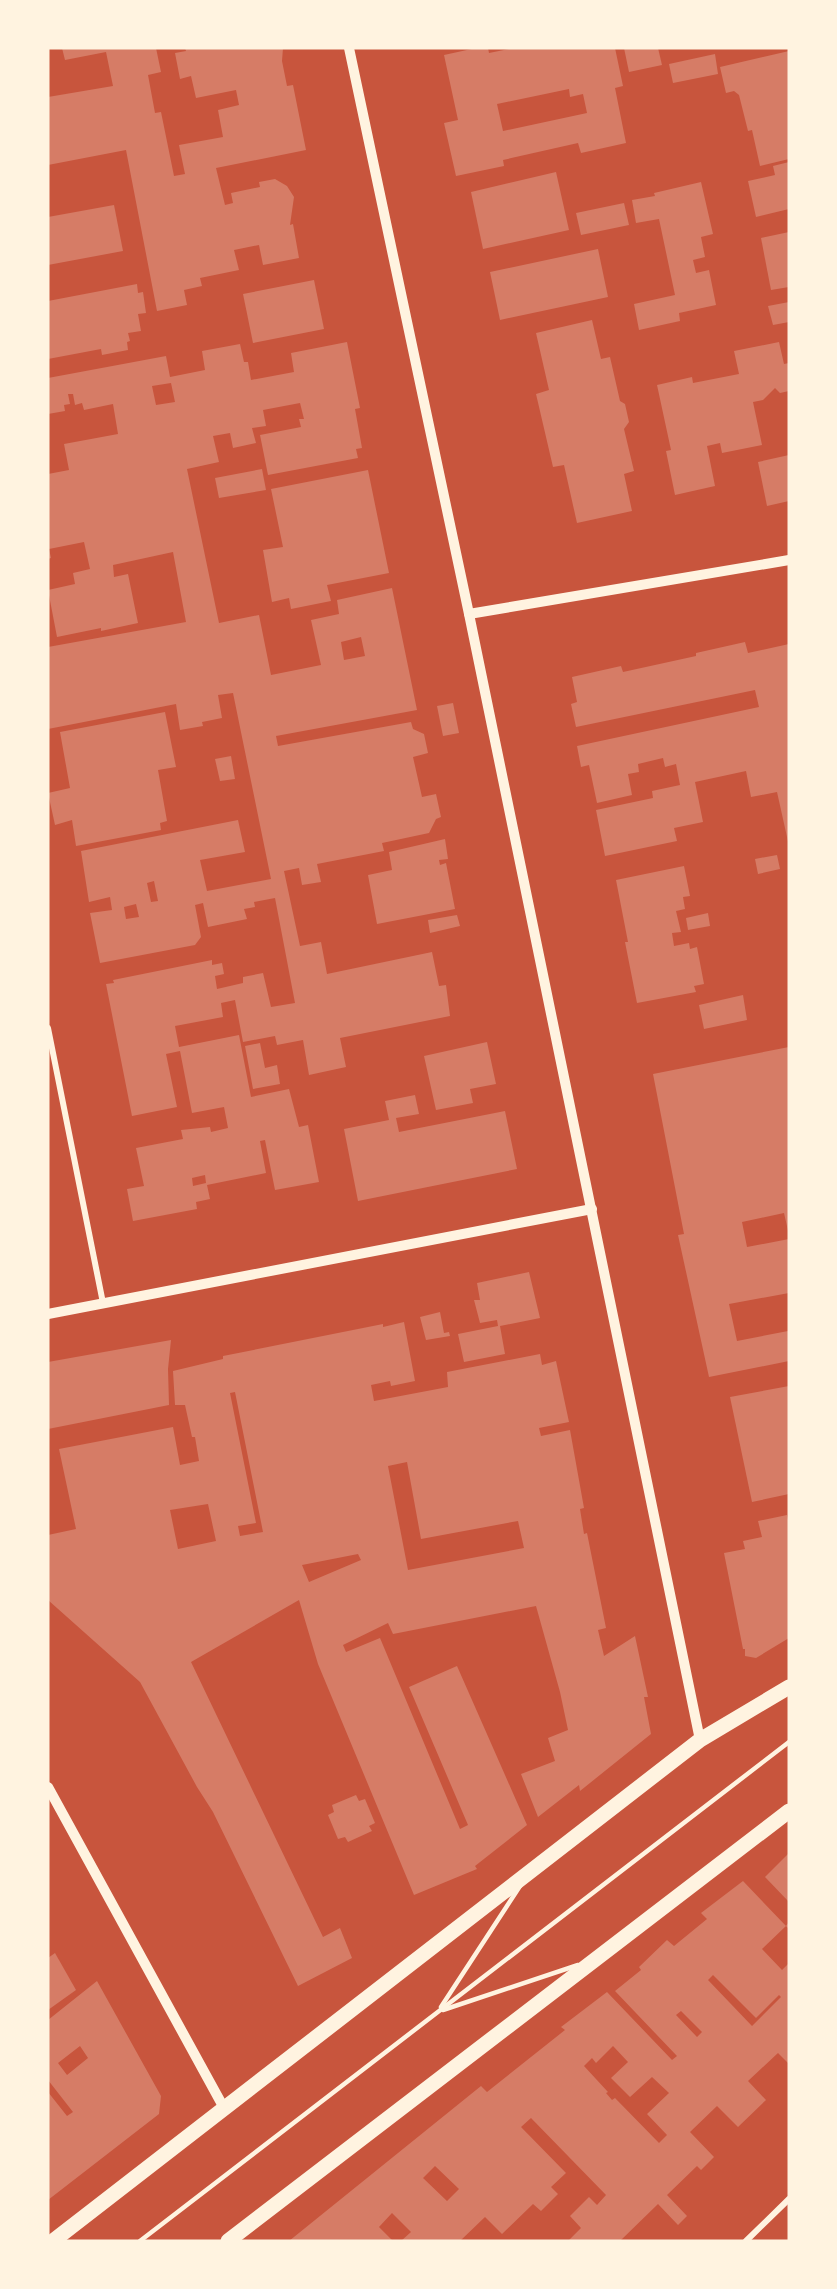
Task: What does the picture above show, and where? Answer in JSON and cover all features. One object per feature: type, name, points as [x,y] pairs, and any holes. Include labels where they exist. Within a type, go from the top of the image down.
[{"type":"main road","points":[[53,2241],[700,1740],[789,1686]]},
{"type":"main road","points":[[228,2241],[789,1811]]},
{"type":"street","points":[[349,48],[469,614],[700,1740]]},
{"type":"street","points":[[469,614],[789,560]]},
{"type":"street","points":[[48,1028],[104,1304]]},
{"type":"street","points":[[48,1314],[592,1209]]},
{"type":"street","points":[[48,1787],[224,2108]]},
{"type":"street","points":[[746,2241],[789,2199]]},
{"type":"lane","points":[[140,2241],[789,1742]]},
{"type":"lane","points":[[438,2012],[529,1873]]},
{"type":"lane","points":[[438,2012],[596,1959]]},
{"type":"building","points":[[62,48],[156,48],[161,72],[148,75],[155,113],[161,112],[174,176],[185,174],[179,145],[223,137],[218,110],[239,105],[236,90],[196,98],[191,76],[180,79],[175,53],[186,51],[185,48],[283,48],[282,61],[287,86],[293,85],[306,150],[216,168],[225,205],[233,203],[231,193],[260,187],[259,182],[275,179],[287,186],[294,197],[290,225],[293,224],[299,258],[263,265],[259,245],[234,250],[239,270],[200,278],[202,286],[184,290],[187,305],[157,311],[126,150],[48,165],[48,97],[113,86],[106,52],[65,60]]},
{"type":"building","points":[[476,48],[488,48],[489,53],[514,48],[615,48],[623,86],[615,88],[626,143],[581,153],[578,143],[503,160],[504,166],[456,176],[444,123],[458,120],[444,55]],"holes":[[[569,89],[570,97],[583,94],[587,113],[503,131],[497,104]]]},
{"type":"building","points":[[624,48],[658,48],[662,65],[629,72]]},
{"type":"building","points":[[789,51],[789,159],[760,166],[752,130],[748,131],[739,95],[734,91],[726,93],[720,67]]},
{"type":"building","points":[[715,54],[718,74],[673,83],[669,64]]},
{"type":"building","points":[[789,162],[789,209],[756,217],[748,181],[775,175],[773,166]]},
{"type":"building","points":[[556,172],[569,230],[483,249],[471,192]]},
{"type":"building","points":[[701,182],[713,234],[701,237],[705,257],[693,260],[696,273],[709,270],[716,305],[679,313],[680,321],[639,330],[634,304],[675,295],[659,219],[636,223],[632,200],[655,196],[654,193]]},
{"type":"building","points":[[624,203],[629,225],[581,235],[576,213]]},
{"type":"building","points":[[114,205],[123,251],[48,265],[48,217]]},
{"type":"building","points":[[789,232],[789,287],[771,290],[761,238]]},
{"type":"building","points":[[598,249],[608,297],[500,320],[490,272]]},
{"type":"building","points":[[314,280],[324,329],[253,343],[243,294]]},
{"type":"building","points":[[137,284],[138,293],[143,292],[146,313],[138,314],[141,331],[128,333],[130,341],[127,342],[128,350],[102,355],[101,349],[48,359],[48,301]]},
{"type":"building","points":[[789,302],[789,322],[773,325],[768,306]]},
{"type":"building","points":[[592,320],[601,359],[610,357],[620,401],[625,404],[629,422],[624,429],[634,471],[624,474],[632,511],[577,523],[564,465],[553,467],[536,394],[549,390],[536,333]]},
{"type":"building","points":[[347,342],[360,408],[355,409],[362,448],[356,449],[358,458],[268,475],[260,435],[301,427],[299,419],[304,419],[300,403],[263,410],[266,426],[252,428],[256,443],[233,448],[230,433],[213,436],[219,462],[187,469],[219,623],[259,615],[271,675],[321,665],[311,620],[339,614],[337,600],[392,588],[417,710],[276,736],[278,746],[411,722],[413,729],[424,734],[428,753],[413,757],[422,797],[436,794],[441,817],[436,819],[429,833],[382,843],[384,851],[317,864],[321,882],[302,885],[299,868],[284,871],[300,946],[321,942],[327,974],[432,952],[439,986],[446,985],[450,1016],[340,1038],[346,1067],[309,1075],[303,1040],[277,1045],[275,1036],[243,1042],[235,1000],[221,1003],[223,1017],[175,1026],[179,1047],[239,1035],[251,1097],[289,1089],[299,1127],[308,1125],[319,1182],[275,1190],[265,1140],[260,1141],[266,1173],[207,1185],[210,1199],[196,1202],[197,1209],[133,1221],[127,1189],[144,1186],[136,1148],[183,1139],[181,1130],[210,1127],[211,1132],[228,1128],[224,1107],[192,1113],[180,1051],[166,1054],[177,1107],[132,1116],[106,984],[114,983],[113,980],[212,960],[212,965],[222,963],[224,974],[215,976],[217,989],[243,983],[243,977],[263,973],[271,1007],[295,1003],[275,898],[254,902],[255,907],[244,909],[247,919],[208,927],[203,903],[195,905],[201,937],[195,945],[100,963],[90,913],[112,910],[110,897],[89,902],[81,851],[238,820],[245,852],[200,860],[207,891],[271,879],[233,693],[218,695],[222,718],[202,722],[203,726],[180,730],[176,704],[48,729],[48,647],[186,622],[173,552],[113,565],[114,577],[128,574],[138,623],[57,637],[48,590],[75,584],[73,573],[90,569],[84,542],[49,549],[51,558],[48,559],[48,474],[69,470],[64,444],[118,434],[113,404],[84,410],[82,403],[75,405],[73,394],[68,394],[70,404],[64,405],[65,411],[48,414],[48,378],[166,356],[170,377],[205,370],[202,351],[240,344],[244,362],[248,362],[251,380],[294,372],[291,353]],"holes":[[[171,383],[175,402],[156,405],[152,386]],[[361,637],[365,656],[344,660],[341,642]],[[154,881],[158,901],[151,902],[147,883]],[[136,904],[139,917],[126,919],[124,907]],[[205,1175],[206,1183],[193,1186],[192,1178]]]},
{"type":"building","points":[[779,342],[784,364],[789,363],[789,391],[780,393],[775,388],[763,400],[753,402],[762,445],[722,453],[720,443],[707,446],[715,486],[675,495],[666,451],[671,450],[657,385],[692,377],[693,383],[739,374],[734,351]]},
{"type":"building","points":[[789,455],[789,501],[767,506],[758,462]]},
{"type":"building","points":[[262,469],[266,490],[219,498],[215,478]]},
{"type":"building","points":[[368,470],[389,573],[327,585],[331,601],[291,609],[289,598],[272,602],[263,550],[283,547],[271,489]]},
{"type":"building","points":[[745,642],[748,653],[789,644],[789,846],[777,792],[751,797],[746,771],[695,782],[703,822],[674,828],[677,841],[605,856],[596,810],[653,798],[652,791],[680,785],[676,764],[665,767],[663,758],[638,764],[639,772],[628,774],[632,795],[597,803],[589,765],[581,767],[577,746],[759,707],[755,690],[576,727],[571,704],[577,702],[572,677],[621,666],[623,672],[696,656],[696,653]]},
{"type":"building","points":[[453,703],[459,733],[443,736],[437,706]]},
{"type":"building","points":[[165,712],[176,767],[158,770],[167,821],[160,823],[161,830],[76,846],[72,820],[55,825],[48,793],[70,788],[60,732]]},
{"type":"building","points":[[231,756],[235,779],[220,781],[215,759]]},
{"type":"building","points":[[445,839],[448,859],[439,860],[440,865],[446,863],[455,909],[377,924],[368,875],[392,870],[389,852]]},
{"type":"building","points":[[777,855],[780,869],[758,874],[755,859]]},
{"type":"building","points":[[684,866],[690,896],[683,897],[685,909],[676,911],[681,932],[672,933],[674,946],[689,943],[690,949],[697,947],[704,984],[694,986],[696,992],[637,1003],[616,880]]},
{"type":"building","points":[[708,913],[710,926],[688,930],[686,918]]},
{"type":"building","points":[[457,915],[460,926],[430,933],[428,920]]},
{"type":"building","points":[[743,995],[747,1020],[704,1029],[699,1005]]},
{"type":"building","points":[[487,1042],[496,1084],[470,1089],[473,1103],[436,1110],[424,1056]]},
{"type":"building","points":[[260,1043],[265,1068],[277,1065],[280,1084],[253,1089],[245,1046]]},
{"type":"building","points":[[789,1047],[789,1235],[784,1213],[742,1222],[747,1247],[789,1239],[789,1293],[729,1304],[737,1341],[788,1331],[789,1361],[709,1377],[678,1235],[684,1234],[653,1074]]},
{"type":"building","points":[[415,1095],[419,1114],[396,1118],[399,1132],[505,1111],[517,1169],[358,1201],[344,1129],[389,1120],[385,1101]]},
{"type":"building","points":[[529,1272],[540,1318],[500,1326],[505,1354],[464,1362],[458,1334],[498,1326],[497,1320],[480,1323],[474,1300],[480,1300],[477,1283]]},
{"type":"building","points":[[440,1312],[444,1333],[449,1332],[450,1336],[426,1340],[420,1317]]},
{"type":"building","points":[[404,1322],[415,1381],[391,1386],[390,1381],[371,1385],[374,1401],[448,1387],[447,1372],[540,1354],[542,1365],[556,1361],[569,1422],[539,1428],[541,1436],[570,1430],[584,1508],[580,1509],[584,1534],[587,1533],[606,1628],[598,1630],[604,1656],[635,1636],[648,1697],[644,1697],[651,1734],[580,1791],[579,1785],[538,1817],[521,1774],[555,1761],[548,1738],[568,1730],[536,1606],[393,1634],[388,1623],[343,1645],[346,1652],[380,1638],[460,1829],[468,1825],[409,1687],[457,1666],[527,1825],[475,1866],[477,1869],[414,1895],[318,1664],[299,1600],[191,1662],[323,1937],[340,1928],[352,1958],[298,1986],[213,1812],[140,1682],[48,1600],[48,1535],[76,1529],[59,1449],[173,1427],[180,1465],[199,1461],[195,1437],[192,1437],[185,1405],[175,1405],[173,1371],[223,1359],[223,1356],[383,1324],[383,1327]],"holes":[[[235,1392],[263,1532],[240,1536],[238,1526],[256,1523],[230,1393]],[[407,1462],[421,1539],[518,1521],[524,1548],[408,1570],[388,1466]],[[208,1504],[216,1541],[178,1549],[170,1510]],[[358,1554],[361,1560],[309,1582],[302,1565]]]},
{"type":"building","points":[[171,1340],[168,1369],[169,1405],[48,1429],[48,1362]]},
{"type":"building","points":[[789,1386],[789,1494],[752,1502],[730,1397]]},
{"type":"building","points":[[787,1515],[789,1525],[789,1638],[756,1658],[745,1656],[724,1553],[745,1549],[743,1541],[762,1537],[758,1521]]},
{"type":"building","points":[[356,1795],[359,1801],[365,1799],[375,1823],[369,1826],[372,1831],[348,1842],[345,1837],[338,1839],[328,1815],[334,1812],[332,1805]]},
{"type":"building","points":[[789,1853],[789,1902],[765,1877]]},
{"type":"building","points":[[743,1881],[786,1926],[762,1949],[782,1970],[789,1963],[789,2064],[778,2053],[748,2081],[766,2100],[738,2127],[717,2106],[690,2132],[714,2157],[701,2170],[697,2166],[667,2195],[687,2216],[678,2225],[658,2204],[620,2241],[568,2241],[581,2228],[570,2216],[589,2197],[597,2205],[606,2195],[531,2118],[521,2127],[566,2173],[551,2187],[558,2194],[541,2211],[533,2204],[502,2234],[485,2217],[460,2241],[401,2241],[411,2232],[392,2213],[379,2227],[393,2241],[289,2241],[481,2086],[487,2092],[565,2030],[561,2027],[607,1992],[672,2060],[677,2056],[615,1991],[641,1970],[639,1967],[667,1940],[674,1946],[707,1919],[701,1913]],"holes":[[[713,1975],[756,2018],[779,1995],[781,1997],[752,2026],[708,1980]],[[681,2011],[702,2032],[697,2037],[676,2015]],[[613,2046],[628,2062],[611,2078],[630,2097],[652,2077],[669,2093],[647,2114],[667,2135],[659,2143],[615,2098],[612,2100],[606,2093],[608,2092],[584,2066],[592,2058],[596,2063]],[[435,2166],[459,2189],[447,2201],[423,2178]]]},
{"type":"building","points":[[55,1953],[76,1990],[48,2010],[48,1958]]},
{"type":"building","points":[[97,1981],[161,2096],[159,2114],[48,2200],[48,2092],[67,2116],[73,2112],[48,2080],[48,2020]],"holes":[[[80,2046],[88,2058],[67,2075],[58,2063]]]}]
